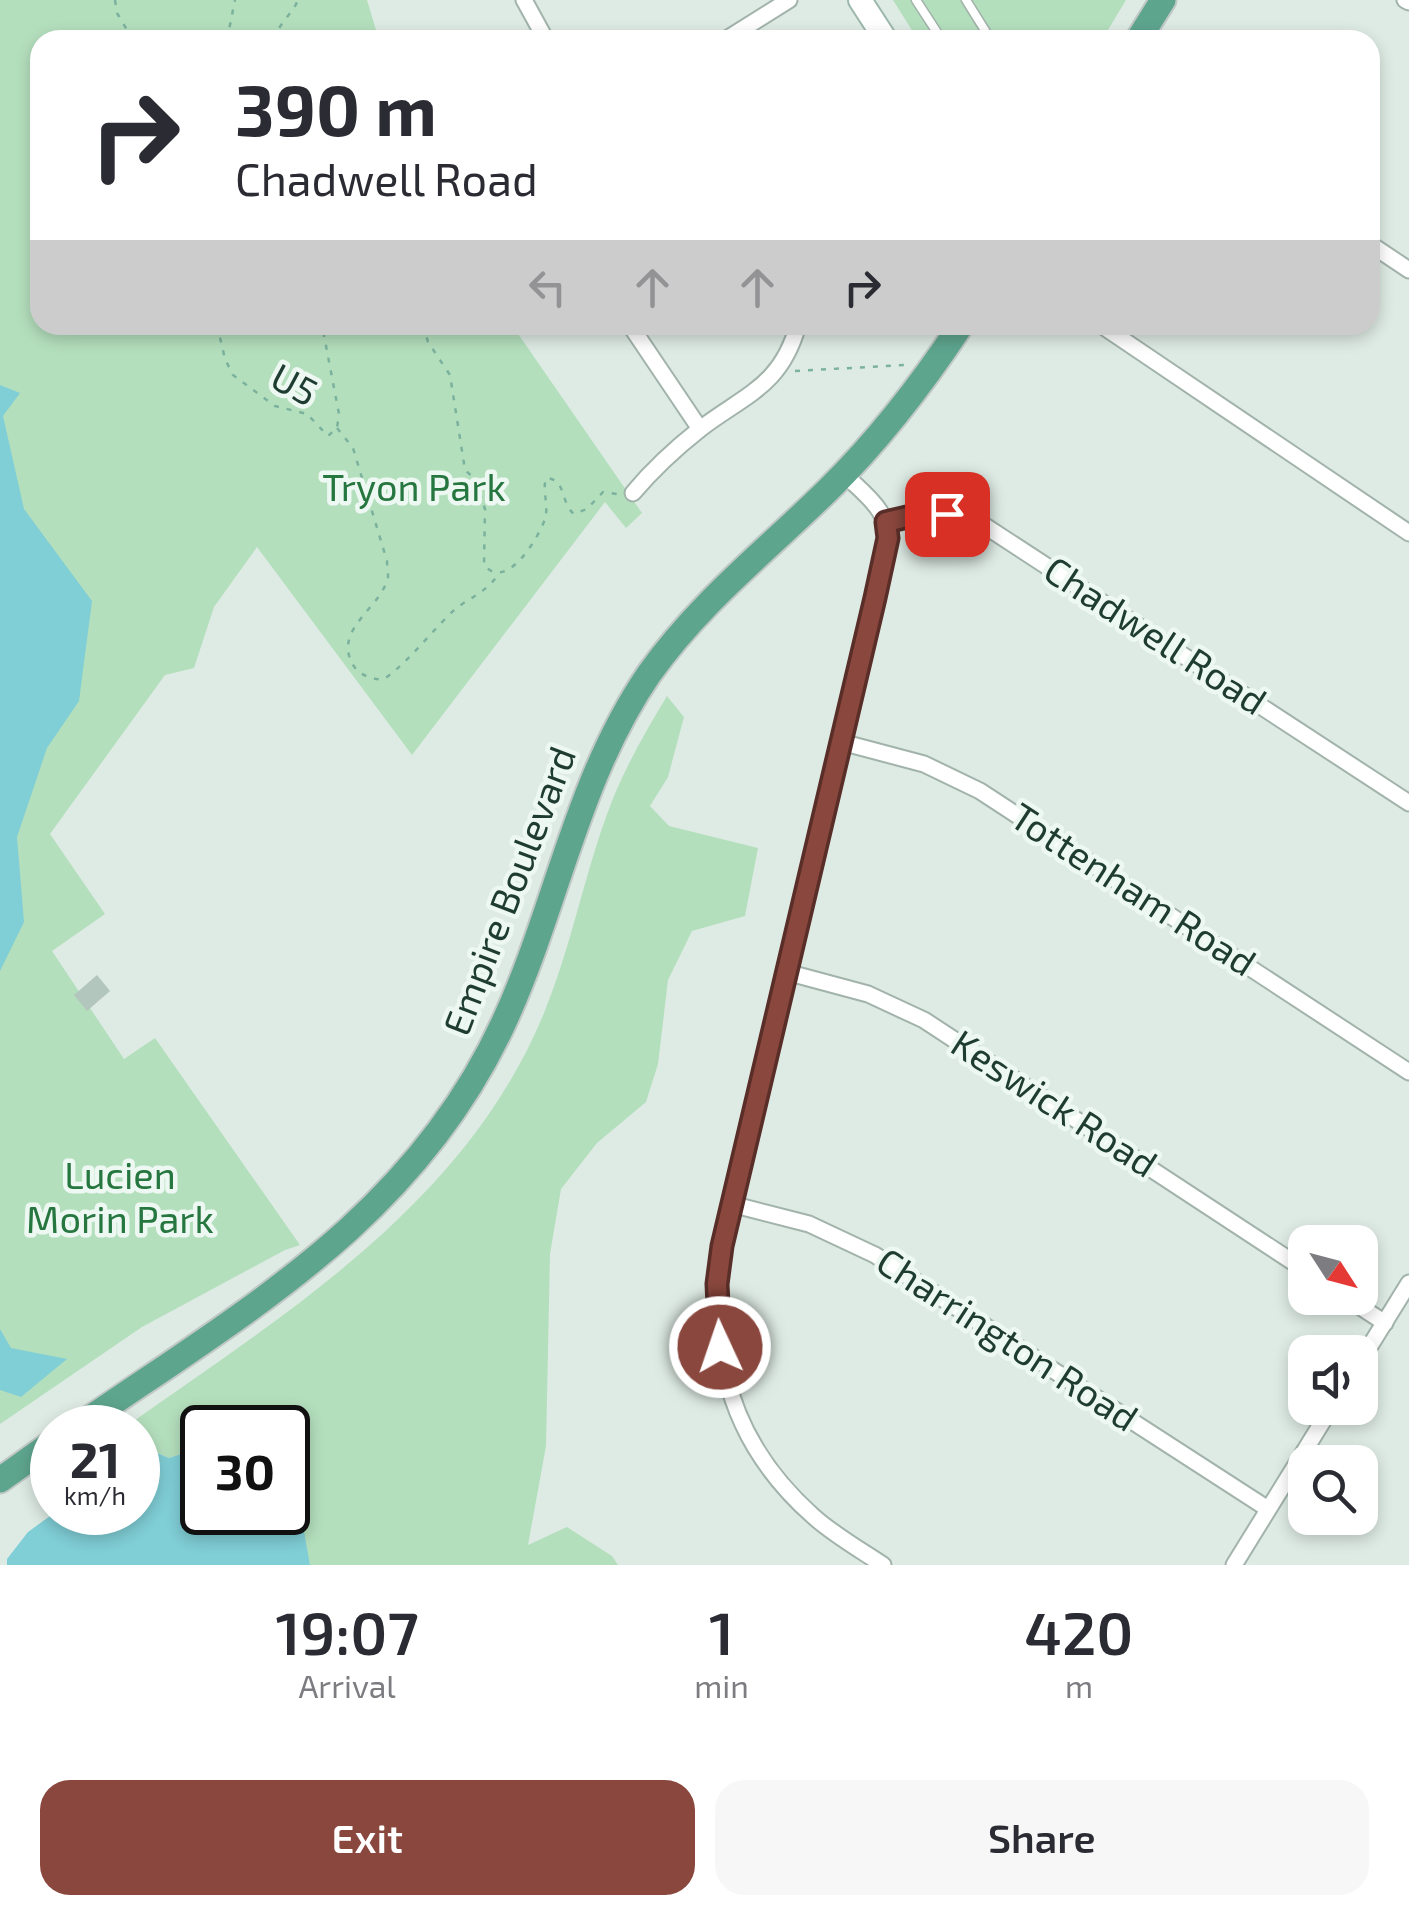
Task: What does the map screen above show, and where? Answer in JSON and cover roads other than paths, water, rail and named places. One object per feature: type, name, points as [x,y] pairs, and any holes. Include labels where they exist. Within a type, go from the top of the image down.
[{"type":"main road","points":[[860,0],[880,30]]},
{"type":"main road","points":[[1144,30],[1163,0]]},
{"type":"main road","name":"Empire Boulevard","points":[[109,1405],[298,1273],[358,1224],[410,1170],[468,1088],[504,1022],[584,798],[623,715],[665,652],[698,613],[844,474],[904,406],[953,335]]},
{"type":"main road","points":[[0,1480],[30,1459]]},
{"type":"street","points":[[524,0],[540,30]]},
{"type":"street","points":[[741,30],[789,0]]},
{"type":"street","points":[[1380,251],[1409,270]]},
{"type":"street","points":[[637,335],[700,429]]},
{"type":"street","points":[[633,493],[700,429],[761,389],[779,371],[794,335]]},
{"type":"street","points":[[1115,335],[1409,533]]},
{"type":"street","points":[[844,474],[877,507],[886,522],[886,544],[731,1204],[722,1246],[717,1312],[720,1347],[736,1407],[752,1440],[790,1493],[814,1516],[883,1565]]},
{"type":"street","name":"Chadwell Road","points":[[886,522],[938,512],[990,528],[1409,803]]},
{"type":"street","name":"Tottenham Road","points":[[841,742],[924,764],[980,791],[1409,1072]]},
{"type":"street","name":"Keswick Road","points":[[786,972],[868,994],[924,1020],[1288,1259]]},
{"type":"street","name":"Charrington Road","points":[[731,1204],[809,1224],[875,1255],[1268,1509]]},
{"type":"street","points":[[1377,1335],[1409,1283]]},
{"type":"street","points":[[1373,1315],[1385,1323]]},
{"type":"street","points":[[1234,1565],[1321,1425]]},
{"type":"lane","points":[[916,0],[936,30]]},
{"type":"lane","points":[[966,0],[985,30]]},
{"type":"water","points":[[0,385],[20,393],[3,416],[24,509],[92,601],[79,701],[47,748],[17,837],[24,922],[0,971]]},
{"type":"water","points":[[0,1329],[11,1348],[67,1359],[21,1397],[0,1390]]},
{"type":"water","points":[[160,1454],[169,1458],[180,1454],[180,1535],[305,1535],[310,1565],[7,1565],[7,1559],[30,1531],[30,1535],[160,1535]]},
{"type":"park label","name":"Tryon Park","points":[[414,488]]},
{"type":"park label","name":"Lucien Morin Park","points":[[120,1198]]}]
